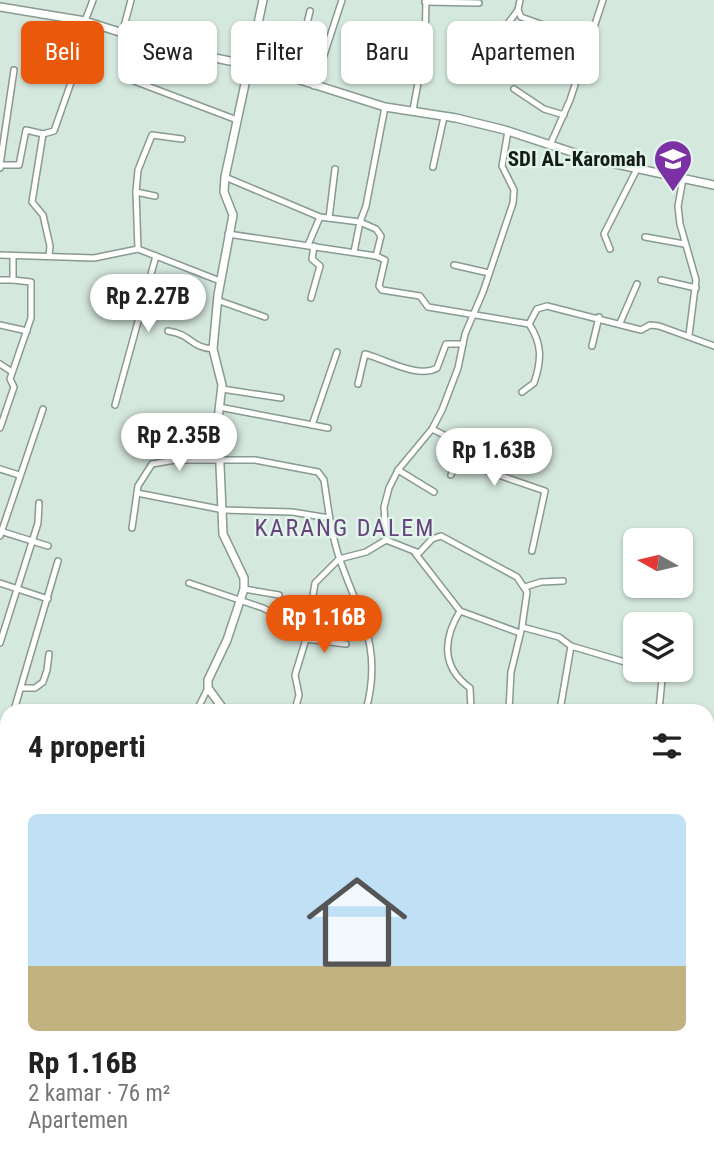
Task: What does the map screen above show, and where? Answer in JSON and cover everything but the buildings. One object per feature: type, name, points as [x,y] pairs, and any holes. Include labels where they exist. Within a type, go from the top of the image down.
[{"type":"street","points":[[0,7],[85,21],[93,0]]},
{"type":"street","points":[[125,21],[131,0]]},
{"type":"street","points":[[258,21],[263,0]]},
{"type":"street","points":[[327,46],[342,0]]},
{"type":"street","points":[[510,21],[518,10],[520,0]]},
{"type":"street","points":[[595,21],[603,0]]},
{"type":"street","points":[[413,110],[425,45],[425,1],[478,3]]},
{"type":"street","points":[[518,10],[524,19],[530,21]]},
{"type":"street","points":[[308,21],[310,11]]},
{"type":"street","points":[[14,70],[0,166],[19,165],[26,130],[43,134],[54,131],[73,84]]},
{"type":"street","points":[[142,84],[237,120]]},
{"type":"street","points":[[200,704],[244,589],[244,579],[223,534],[219,459],[219,407],[222,389],[213,349],[217,300],[233,215],[224,192],[225,177],[244,84]]},
{"type":"street","points":[[308,84],[385,107],[413,110],[508,131],[637,169],[714,185]]},
{"type":"street","points":[[550,145],[564,115],[574,84]]},
{"type":"street","points":[[514,89],[544,109],[564,115]]},
{"type":"street","points":[[354,252],[366,206],[385,107]]},
{"type":"street","points":[[433,167],[444,117]]},
{"type":"street","points":[[386,540],[386,497],[398,470],[432,429],[454,379],[472,316],[513,203],[514,190],[502,166],[508,131]]},
{"type":"street","points":[[43,134],[32,202],[43,215],[50,246],[49,256]]},
{"type":"street","points":[[138,248],[138,170],[152,135],[182,139]]},
{"type":"street","points":[[329,218],[335,169]]},
{"type":"street","points":[[610,249],[604,234],[637,169]]},
{"type":"street","points":[[225,177],[320,217],[360,222],[376,229],[381,236],[376,256]]},
{"type":"street","points":[[683,179],[678,206],[684,244],[694,267],[696,288],[689,335]]},
{"type":"street","points":[[136,192],[155,195]]},
{"type":"street","points":[[311,298],[320,266],[312,259],[311,245],[320,217]]},
{"type":"street","points":[[228,234],[376,256],[385,260],[379,286],[382,290],[420,296],[428,307],[529,324],[538,336],[540,350],[534,383],[522,392]]},
{"type":"street","points":[[645,237],[684,244]]},
{"type":"street","points":[[0,255],[94,258],[138,248],[220,281]]},
{"type":"street","points":[[13,256],[13,281]]},
{"type":"street","points":[[115,405],[156,256]]},
{"type":"street","points":[[454,265],[489,273]]},
{"type":"street","points":[[0,280],[32,282],[32,318],[12,372],[10,379],[14,387],[0,428]]},
{"type":"street","points":[[661,280],[696,288]]},
{"type":"street","points":[[620,323],[637,284]]},
{"type":"street","points":[[217,300],[265,317]]},
{"type":"street","points":[[529,324],[537,309],[542,306],[599,317],[641,330],[653,325],[689,335],[714,346]]},
{"type":"street","points":[[592,346],[599,317]]},
{"type":"street","points":[[0,325],[27,331]]},
{"type":"street","points":[[168,331],[186,334],[200,348],[213,349]]},
{"type":"street","points":[[358,384],[365,354],[411,369],[430,371],[438,365],[446,344],[463,344]]},
{"type":"street","points":[[312,425],[337,352]]},
{"type":"street","points":[[0,364],[12,372]]},
{"type":"street","points":[[222,389],[281,398]]},
{"type":"street","points":[[219,407],[328,428]]},
{"type":"street","points":[[43,409],[0,533],[48,546]]},
{"type":"street","points":[[432,429],[462,444],[469,460],[481,469],[545,491],[532,551]]},
{"type":"street","points":[[451,475],[462,444]]},
{"type":"street","points":[[132,528],[137,493],[142,477],[152,464],[174,460],[255,460],[318,472],[324,480],[329,518],[340,559],[355,594],[373,657],[373,681],[367,704]]},
{"type":"street","points":[[0,469],[19,475]]},
{"type":"street","points":[[398,470],[434,492]]},
{"type":"street","points":[[137,493],[223,510],[292,512],[329,518]]},
{"type":"street","points":[[0,643],[38,523],[39,503]]},
{"type":"street","points":[[415,553],[419,553],[432,538],[440,536],[517,577],[525,587],[527,603],[511,672],[509,704]]},
{"type":"street","points":[[386,540],[415,553],[460,611],[521,630],[559,637],[570,646],[623,661]]},
{"type":"street","points":[[299,704],[295,678],[306,639],[315,583],[340,559],[366,552],[386,540]]},
{"type":"street","points":[[16,704],[58,561]]},
{"type":"street","points":[[525,587],[541,582],[563,581]]},
{"type":"street","points":[[0,583],[48,599]]},
{"type":"street","points":[[189,583],[279,616]]},
{"type":"street","points":[[244,589],[279,595]]},
{"type":"street","points":[[0,611],[9,615]]},
{"type":"street","points":[[460,611],[447,633],[446,641],[453,673],[470,688],[471,704]]},
{"type":"street","points":[[306,639],[346,644]]},
{"type":"street","points":[[561,704],[570,646]]},
{"type":"street","points":[[21,688],[35,688],[43,682],[49,654]]},
{"type":"street","points":[[660,704],[662,682]]},
{"type":"street","points":[[208,688],[220,704]]},
{"type":"place","name":"SDI AL-Karomah","points":[[673,193]]},
{"type":"district","name":"KARANG DALEM","points":[[345,528]]}]
